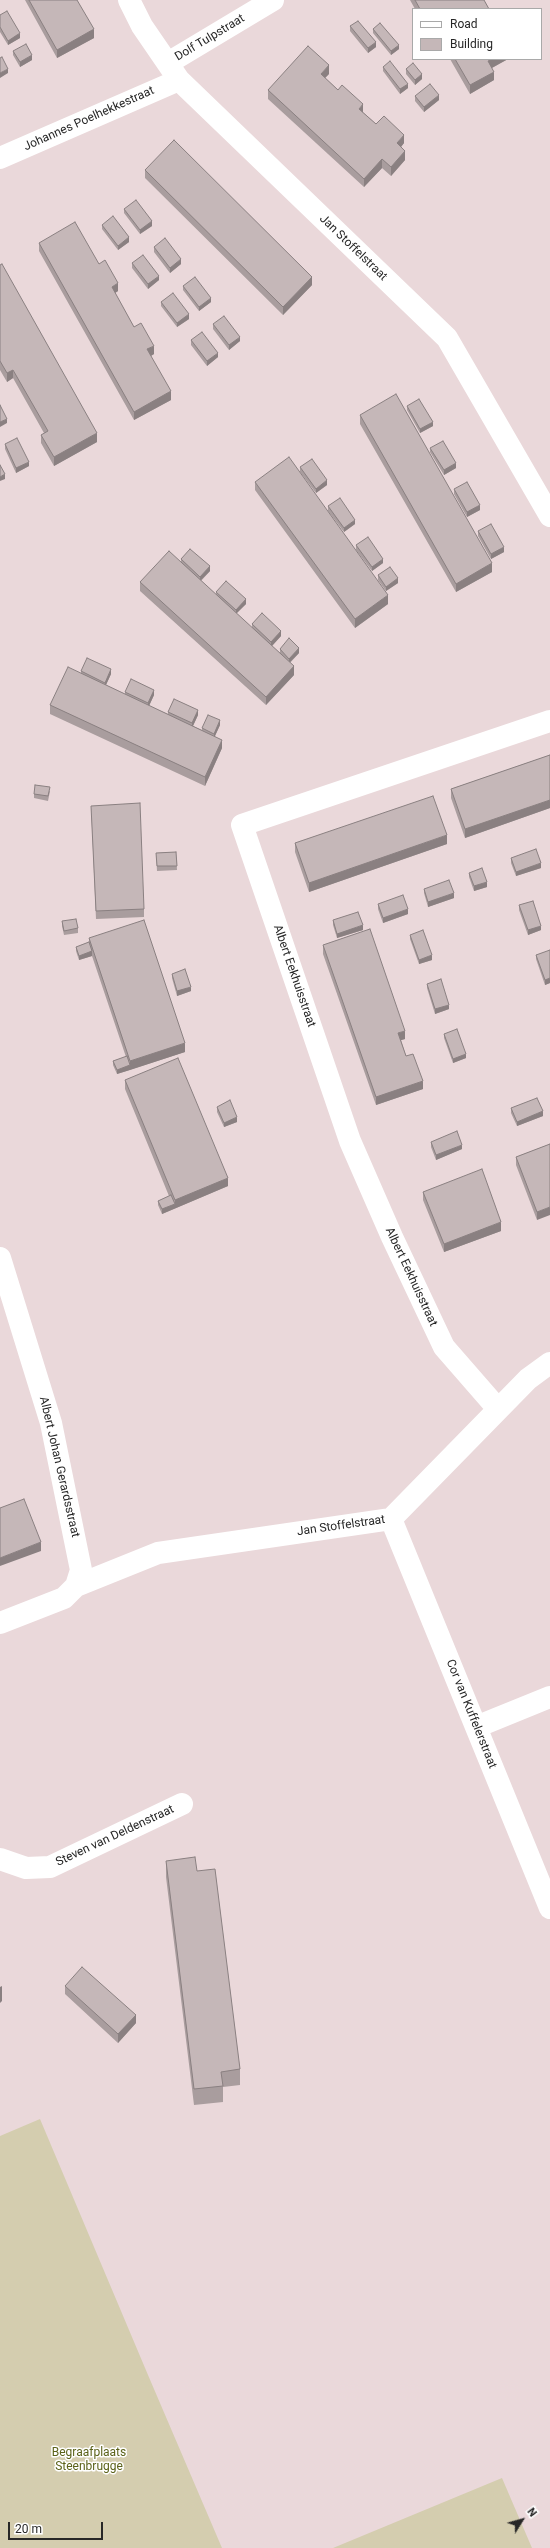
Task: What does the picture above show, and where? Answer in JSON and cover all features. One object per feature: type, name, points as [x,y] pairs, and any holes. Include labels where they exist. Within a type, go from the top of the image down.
[{"type":"street","name":"Jan Stoffelstraat","points":[[129,0],[142,26],[174,71],[447,338],[549,510]]},
{"type":"street","name":"Dolf Tulpstraat","points":[[174,71],[273,0]]},
{"type":"street","name":"Johannes Poelhekkestraat","points":[[0,158],[174,71]]},
{"type":"street","name":"Albert Eekhuisstraat","points":[[498,1410],[444,1347],[392,1237],[350,1141],[242,825],[550,721]]},
{"type":"street","name":"Albert Johan Gerardsstraat","points":[[0,1258],[51,1423],[80,1561],[81,1570],[76,1586]]},
{"type":"street","name":"Jan Stoffelstraat","points":[[0,1623],[64,1598],[76,1586],[158,1553],[391,1520],[528,1379],[550,1363]]},
{"type":"street","name":"Cor van Kuffelerstraat","points":[[391,1520],[476,1727],[542,1868],[550,1908]]},
{"type":"street","points":[[476,1727],[550,1697]]},
{"type":"street","name":"Steven van Deldenstraat","points":[[0,1860],[26,1868],[50,1867],[182,1804]]},
{"type":"green space","name":"Begraafplaats Steenbrugge","points":[[40,2119],[222,2548],[0,2548],[0,2136]]},
{"type":"green space","points":[[502,2478],[532,2548],[333,2548]]},
{"type":"building","points":[[29,0],[77,0],[94,29],[57,50]]},
{"type":"building","points":[[415,0],[484,0],[488,8],[419,8]]},
{"type":"building","points":[[7,11],[20,33],[8,41],[0,27],[0,15]]},
{"type":"building","points":[[358,21],[376,42],[368,48],[350,26]]},
{"type":"building","points":[[380,23],[399,45],[391,51],[373,29]]},
{"type":"building","points":[[26,44],[32,55],[20,62],[13,51]]},
{"type":"building","points":[[308,46],[329,65],[321,74],[338,90],[342,85],[363,104],[359,109],[376,124],[384,116],[404,135],[397,143],[405,151],[391,167],[382,159],[364,179],[268,90]]},
{"type":"building","points":[[2,57],[8,69],[0,73],[0,58]]},
{"type":"building","points":[[456,60],[490,60],[488,61],[494,72],[470,85]]},
{"type":"building","points":[[390,61],[408,84],[400,89],[383,67]]},
{"type":"building","points":[[413,63],[422,74],[415,80],[406,69]]},
{"type":"building","points":[[430,84],[439,95],[424,107],[415,96]]},
{"type":"building","points":[[174,140],[312,277],[283,307],[145,170]]},
{"type":"building","points":[[136,200],[152,221],[140,230],[124,209]]},
{"type":"building","points":[[113,216],[129,237],[118,246],[102,225]]},
{"type":"building","points":[[75,222],[99,264],[105,260],[118,283],[112,287],[134,327],[141,323],[154,346],[147,349],[171,391],[134,412],[39,243]]},
{"type":"building","points":[[165,238],[181,259],[170,268],[154,247]]},
{"type":"building","points":[[143,255],[159,276],[148,284],[132,263]]},
{"type":"building","points":[[2,264],[97,433],[54,457],[41,435],[48,431],[13,370],[7,373],[0,361],[0,265]]},
{"type":"building","points":[[195,277],[211,298],[199,307],[183,286]]},
{"type":"building","points":[[173,293],[189,314],[177,323],[161,302]]},
{"type":"building","points":[[224,316],[240,337],[229,345],[213,324]]},
{"type":"building","points":[[202,332],[218,353],[207,361],[191,340]]},
{"type":"building","points":[[396,394],[492,563],[456,584],[360,415]]},
{"type":"building","points":[[419,399],[433,422],[420,429],[407,406]]},
{"type":"building","points":[[0,405],[7,419],[0,422]]},
{"type":"building","points":[[17,438],[29,462],[16,468],[5,444]]},
{"type":"building","points":[[443,441],[456,463],[444,470],[430,448]]},
{"type":"building","points":[[289,457],[388,595],[355,619],[255,482]]},
{"type":"building","points":[[312,459],[327,480],[316,489],[300,467]]},
{"type":"building","points":[[0,465],[5,474],[0,477]]},
{"type":"building","points":[[467,482],[480,505],[467,512],[454,489]]},
{"type":"building","points":[[340,498],[355,520],[344,528],[328,506]]},
{"type":"building","points":[[491,524],[504,547],[491,554],[478,531]]},
{"type":"building","points":[[368,537],[383,559],[372,567],[356,545]]},
{"type":"building","points":[[190,549],[210,566],[200,577],[181,559]]},
{"type":"building","points":[[169,551],[294,666],[266,697],[140,582]]},
{"type":"building","points":[[390,567],[398,578],[386,587],[378,575]]},
{"type":"building","points":[[226,581],[246,599],[236,610],[216,592]]},
{"type":"building","points":[[262,613],[281,631],[271,642],[252,624]]},
{"type":"building","points":[[289,638],[299,648],[289,659],[280,649]]},
{"type":"building","points":[[87,658],[111,669],[105,683],[81,671]]},
{"type":"building","points":[[68,667],[222,740],[205,777],[50,705]]},
{"type":"building","points":[[131,679],[154,690],[148,703],[125,692]]},
{"type":"building","points":[[174,699],[198,710],[192,723],[168,712]]},
{"type":"building","points":[[208,715],[220,720],[214,734],[202,728]]},
{"type":"building","points":[[550,755],[550,800],[465,829],[451,789]]},
{"type":"building","points":[[35,785],[50,787],[48,796],[34,794]]},
{"type":"building","points":[[433,796],[447,835],[309,883],[295,843]]},
{"type":"building","points":[[140,803],[144,909],[96,911],[91,806]]},
{"type":"building","points":[[536,849],[541,863],[516,872],[511,858]]},
{"type":"building","points":[[176,852],[177,866],[157,866],[156,853]]},
{"type":"building","points":[[482,868],[487,882],[474,886],[469,873]]},
{"type":"building","points":[[449,880],[454,893],[428,902],[424,889]]},
{"type":"building","points":[[403,895],[408,909],[383,918],[378,904]]},
{"type":"building","points":[[533,901],[541,926],[528,930],[519,905]]},
{"type":"building","points":[[358,912],[363,925],[337,934],[333,920]]},
{"type":"building","points":[[76,919],[78,928],[64,931],[62,921]]},
{"type":"building","points":[[144,920],[185,1043],[130,1061],[89,938]]},
{"type":"building","points":[[370,929],[405,1031],[398,1033],[406,1056],[413,1054],[423,1081],[376,1097],[323,945]]},
{"type":"building","points":[[423,930],[432,955],[419,960],[410,935]]},
{"type":"building","points":[[89,942],[92,951],[79,956],[76,947]]},
{"type":"building","points":[[550,950],[550,978],[545,980],[536,955]]},
{"type":"building","points":[[185,969],[191,987],[177,991],[172,974]]},
{"type":"building","points":[[441,979],[449,1005],[435,1009],[427,984]]},
{"type":"building","points":[[457,1029],[466,1054],[453,1059],[444,1034]]},
{"type":"building","points":[[127,1056],[130,1065],[117,1070],[113,1061]]},
{"type":"building","points":[[178,1058],[228,1178],[175,1200],[125,1080]]},
{"type":"building","points":[[537,1098],[543,1111],[517,1122],[511,1108]]},
{"type":"building","points":[[230,1100],[237,1117],[224,1123],[217,1107]]},
{"type":"building","points":[[457,1131],[462,1145],[436,1155],[431,1142]]},
{"type":"building","points":[[550,1144],[550,1207],[537,1212],[516,1157]]},
{"type":"building","points":[[482,1169],[501,1222],[444,1244],[423,1192]]},
{"type":"building","points":[[171,1195],[175,1204],[162,1209],[158,1201]]},
{"type":"building","points":[[24,1499],[41,1542],[0,1558],[0,1508]]},
{"type":"building","points":[[195,1857],[197,1871],[215,1869],[240,2069],[221,2072],[223,2086],[194,2089],[166,1861]]},
{"type":"building","points":[[82,1967],[136,2015],[118,2034],[65,1986]]}]
